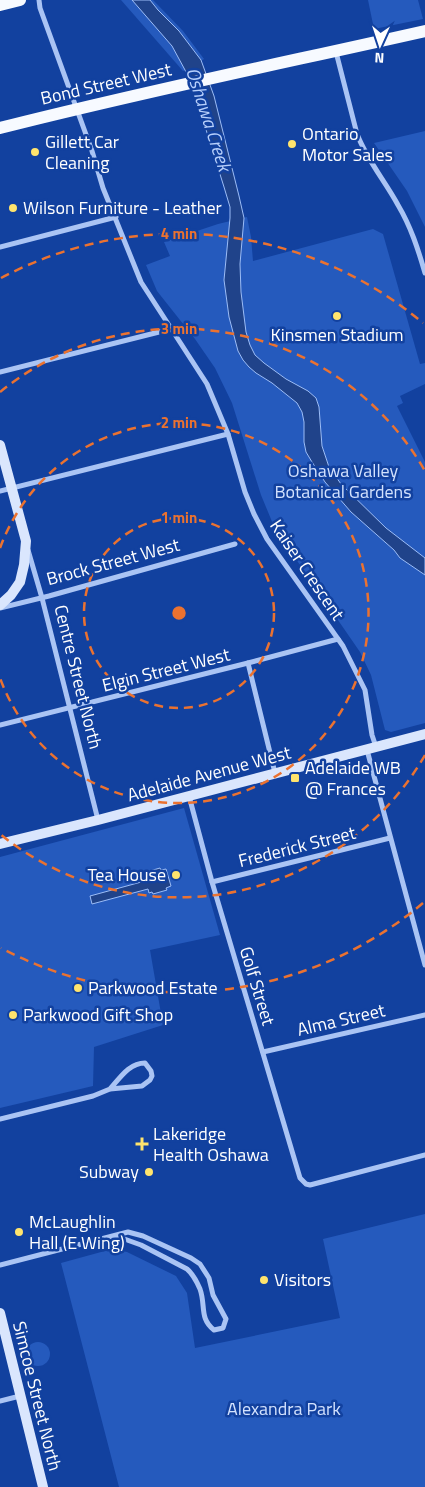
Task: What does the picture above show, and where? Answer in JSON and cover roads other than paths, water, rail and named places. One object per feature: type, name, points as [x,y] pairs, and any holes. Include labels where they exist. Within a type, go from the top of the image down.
[{"type":"main road","points":[[0,5],[20,0]]},
{"type":"main road","name":"Bond Street West","points":[[0,128],[77,108],[425,31]]},
{"type":"main road","name":"Centre Street North","points":[[0,445],[26,541],[20,582]]},
{"type":"main road","name":"Brock Street West","points":[[0,606],[20,582]]},
{"type":"main road","name":"Adelaide Avenue West","points":[[0,844],[424,736]]},
{"type":"main road","name":"Simcoe Street North","points":[[0,1313],[43,1487]]},
{"type":"street","name":"Kaiser Crescent","points":[[39,0],[40,8],[77,108],[103,188],[141,282],[207,384],[228,434],[245,492],[266,539],[343,646],[365,690],[372,735],[371,748],[390,838],[425,965]]},
{"type":"street","points":[[336,52],[362,147],[391,192],[410,228],[425,273]]},
{"type":"street","points":[[0,246],[116,217]]},
{"type":"street","points":[[0,372],[170,329]]},
{"type":"street","points":[[0,491],[228,434]]},
{"type":"street","name":"Centre Street North","points":[[26,541],[98,820]]},
{"type":"street","name":"Brock Street West","points":[[0,606],[42,598],[235,544]]},
{"type":"street","name":"Elgin Street West","points":[[0,726],[338,639]]},
{"type":"street","points":[[248,663],[275,773]]},
{"type":"street","name":"Golf Street","points":[[189,796],[212,882],[300,1178],[310,1185],[425,1156]]},
{"type":"street","name":"Frederick Street","points":[[212,882],[390,838]]},
{"type":"street","name":"Alma Street","points":[[263,1052],[425,1015]]},
{"type":"street","points":[[0,1119],[93,1096],[110,1089],[142,1086],[150,1080],[152,1076],[151,1071],[145,1063],[138,1063],[130,1067],[110,1089]]},
{"type":"street","points":[[0,1265],[128,1232],[143,1236],[200,1264],[209,1278],[213,1295],[226,1319],[222,1328],[214,1330],[206,1324],[200,1290],[192,1274],[187,1269],[141,1245],[116,1236]]},
{"type":"street","points":[[0,1400],[20,1396]]},
{"type":"water","name":"Oshawa Creek","points":[[132,0],[150,0],[179,31],[201,60],[214,96],[244,218],[240,264],[241,292],[246,332],[255,355],[286,379],[308,391],[316,398],[319,407],[322,446],[329,467],[341,484],[386,528],[425,558],[425,575],[400,558],[394,550],[351,512],[325,482],[306,452],[304,422],[302,412],[297,403],[249,367],[238,351],[229,317],[224,280],[230,207],[224,187],[185,70],[172,46]]},
{"type":"water","points":[[160,868],[161,870],[166,869],[171,886],[166,888],[167,890],[153,894],[152,892],[149,893],[148,889],[92,904],[90,896],[145,881],[144,875],[147,874],[146,872]]},
{"type":"place","name":"Ontario Motor Sales","points":[[292,144]]},
{"type":"place","name":"Gillett Car Cleaning","points":[[35,152]]},
{"type":"place","name":"Wilson Furniture - Leather","points":[[13,208]]},
{"type":"place","name":"Kinsmen Stadium","points":[[337,316]]},
{"type":"place","name":"Adelaide WB @ Frances","points":[[295,778]]},
{"type":"place","name":"Tea House","points":[[176,875]]},
{"type":"place","name":"Parkwood Estate","points":[[78,988]]},
{"type":"place","name":"Parkwood Gift Shop","points":[[13,1015]]},
{"type":"place","name":"Lakeridge Health Oshawa","points":[[142,1144]]},
{"type":"place","name":"Subway","points":[[149,1172]]},
{"type":"place","name":"McLaughlin Hall (E Wing)","points":[[19,1232]]},
{"type":"place","name":"Visitors","points":[[264,1280]]},
{"type":"park label","name":"Oshawa Valley Botanical Gardens","points":[[343,481]]},
{"type":"park label","name":"Alexandra Park","points":[[284,1409]]}]
